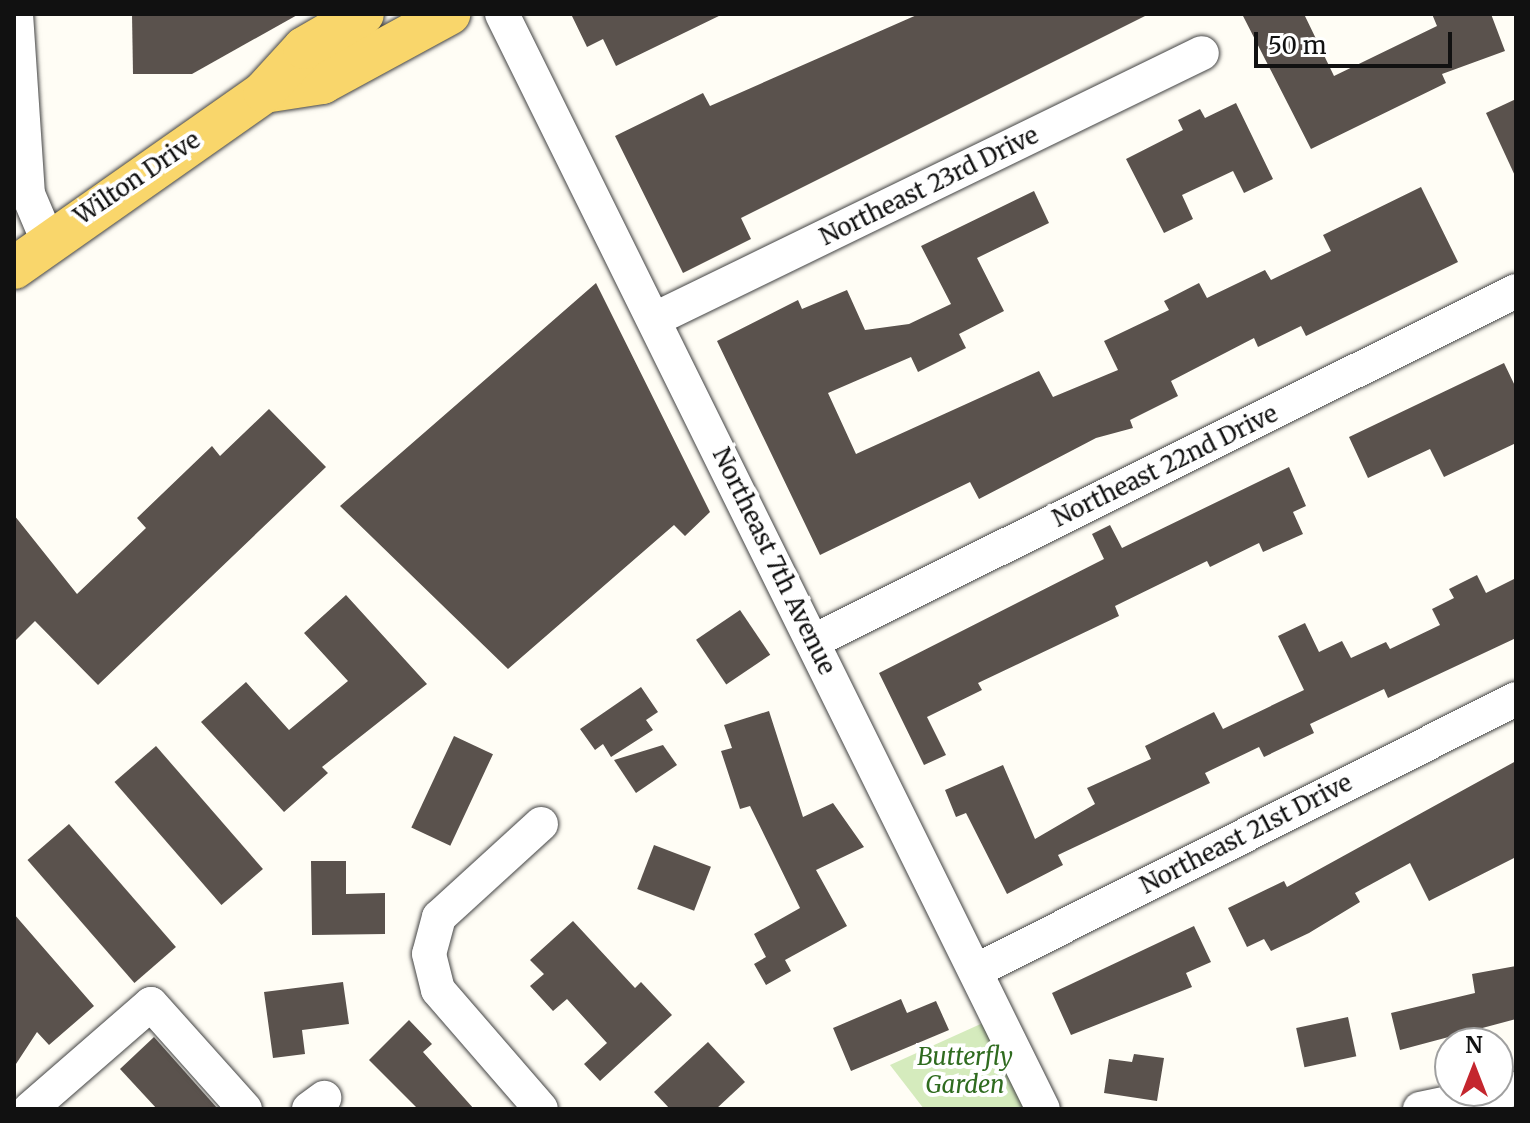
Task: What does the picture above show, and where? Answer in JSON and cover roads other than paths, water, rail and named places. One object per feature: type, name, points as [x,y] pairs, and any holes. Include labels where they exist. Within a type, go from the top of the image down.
[{"type":"main road","name":"Wilton Drive","points":[[14,268],[47,239],[264,92],[304,48],[363,14]]},
{"type":"main road","name":"Wilton Drive","points":[[264,92],[322,83],[449,14]]},
{"type":"street","points":[[16,14],[16,109],[28,194],[47,239]]},
{"type":"street","name":"Northeast 7th Avenue","points":[[502,14],[1043,1109]]},
{"type":"street","name":"Northeast 23rd Drive","points":[[655,319],[1202,53]]},
{"type":"street","name":"Northeast 22nd Drive","points":[[814,641],[1516,291]]},
{"type":"street","name":"Northeast 21st Drive","points":[[977,970],[1516,699]]},
{"type":"street","points":[[541,824],[439,917],[429,954],[438,990],[541,1109]]},
{"type":"street","points":[[30,1109],[151,1004],[245,1109]]},
{"type":"street","points":[[1420,1109],[1516,1089]]},
{"type":"park label","name":"Butterfly Garden","points":[[965,1071]]}]
